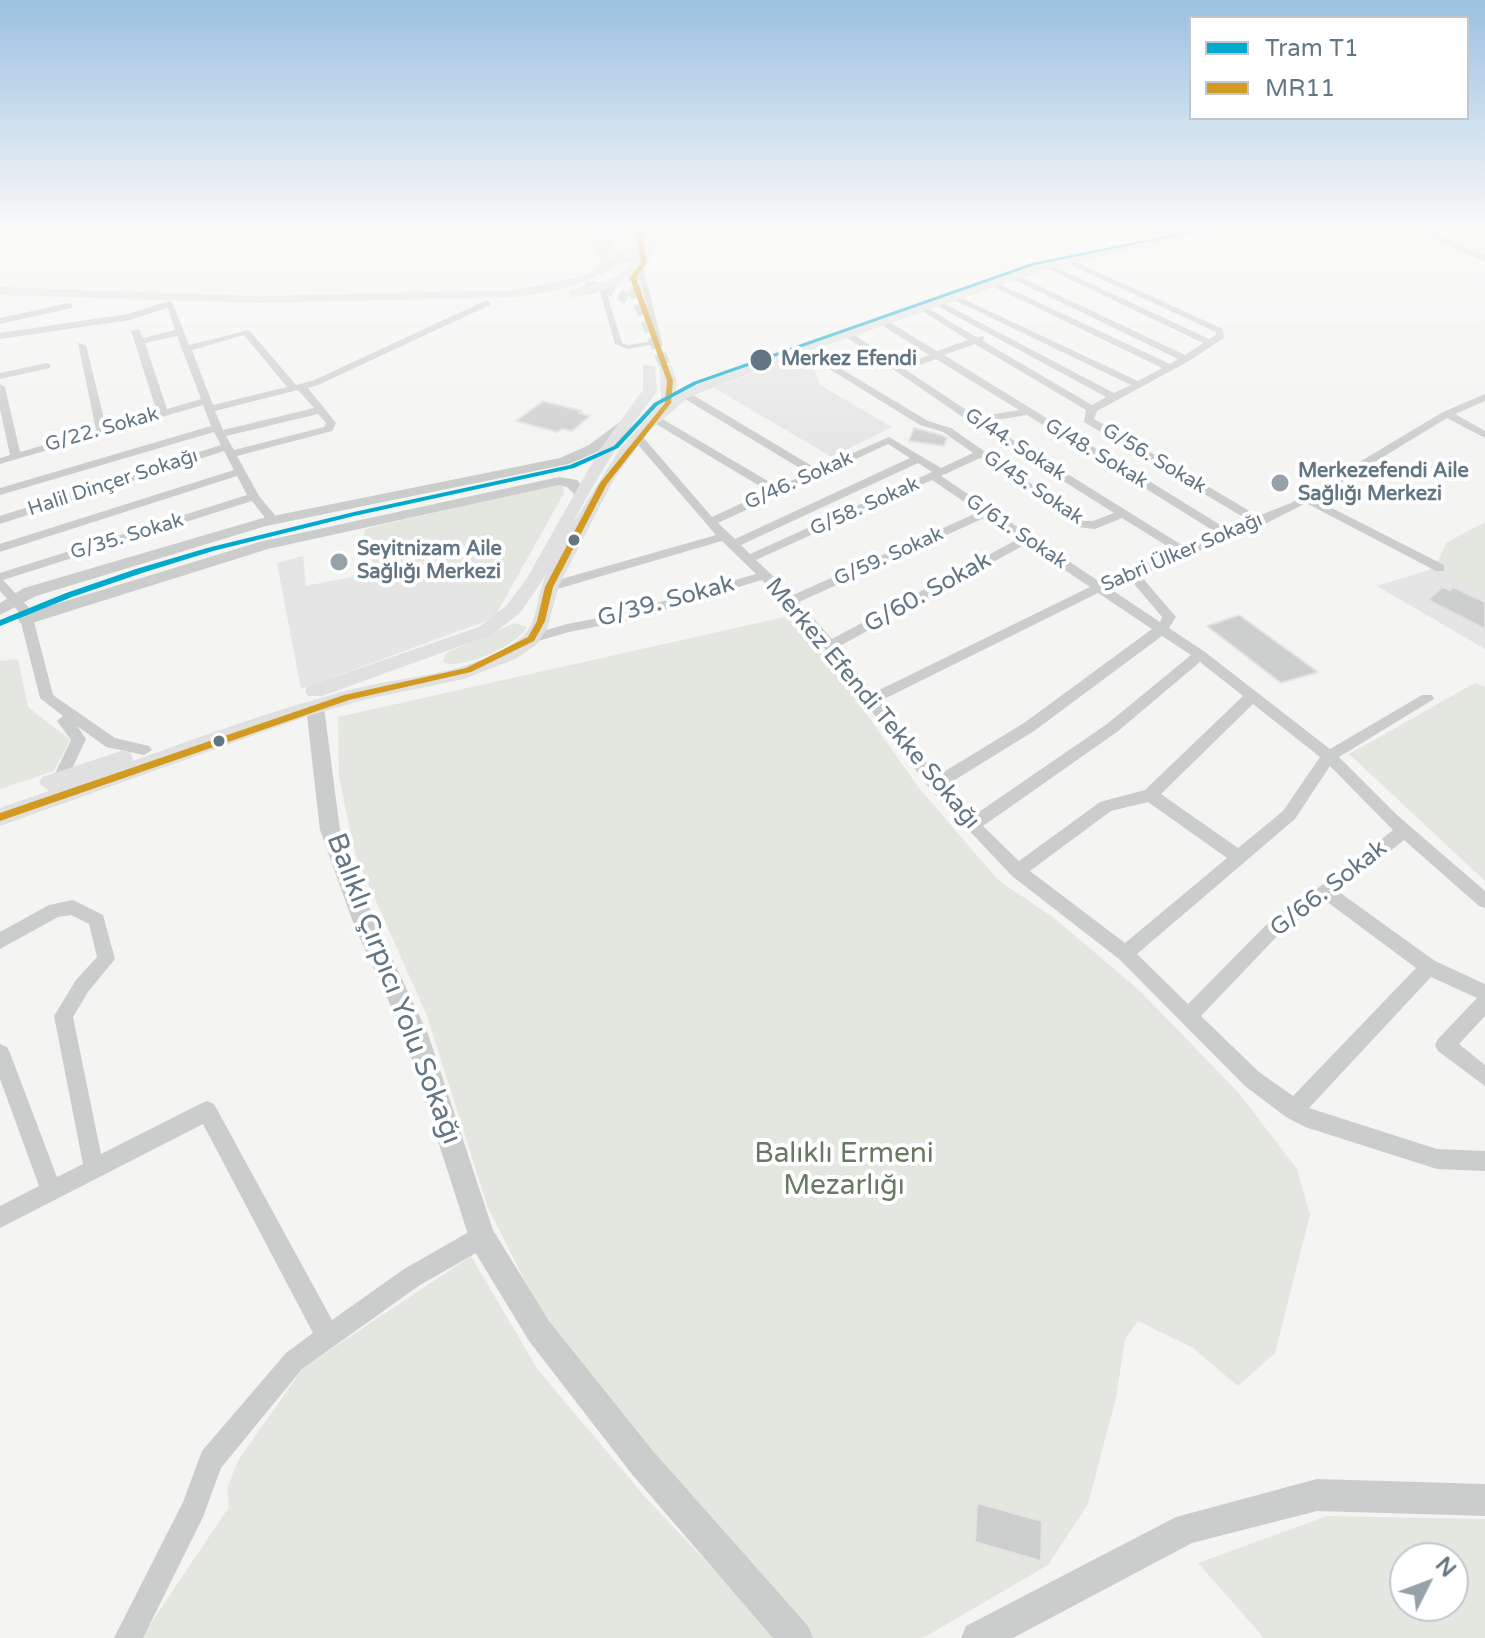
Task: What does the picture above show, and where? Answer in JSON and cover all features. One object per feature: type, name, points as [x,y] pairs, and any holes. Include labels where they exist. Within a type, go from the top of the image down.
[{"type":"main road","points":[[64,304],[84,312],[119,304]]},
{"type":"main road","points":[[0,817],[315,707],[347,697],[456,674],[531,639],[541,621],[549,587],[604,483],[668,403],[684,394],[803,349],[937,304]]},
{"type":"main road","points":[[665,366],[670,381],[668,403]]},
{"type":"main road","points":[[0,801],[437,649],[485,631],[506,618],[530,584],[621,425],[650,391],[648,367]]},
{"type":"main road","points":[[506,618],[527,616],[541,621]]},
{"type":"main road","points":[[437,649],[433,664],[443,672],[456,674]]},
{"type":"street","points":[[0,336],[130,317],[168,304]]},
{"type":"street","points":[[169,304],[207,405],[239,472],[268,521]]},
{"type":"street","name":"G/22. Sokak","points":[[0,461],[163,413],[298,388],[484,304]]},
{"type":"street","points":[[607,304],[619,344],[627,347],[659,343],[649,304]]},
{"type":"street","points":[[939,304],[1111,396]]},
{"type":"street","points":[[968,304],[1139,385]]},
{"type":"street","points":[[1035,304],[1170,368]]},
{"type":"street","points":[[1071,304],[1186,359]]},
{"type":"street","points":[[1129,304],[1210,343],[1221,336],[1220,331],[1163,304]]},
{"type":"street","points":[[0,321],[67,305]]},
{"type":"street","points":[[923,309],[1092,409]]},
{"type":"street","name":"G/48. Sokak","points":[[883,322],[1228,535]]},
{"type":"street","points":[[900,369],[1012,325]]},
{"type":"street","points":[[163,413],[138,336],[180,332]]},
{"type":"street","points":[[185,349],[246,332],[320,410]]},
{"type":"street","name":"G/44. Sokak","points":[[847,334],[974,420],[1184,551]]},
{"type":"street","name":"G/56. Sokak","points":[[1210,343],[1139,385],[1111,396],[1092,409],[1088,420],[1259,522]]},
{"type":"street","points":[[81,345],[101,429]]},
{"type":"street","name":"G/45. Sokak","points":[[803,349],[924,423],[947,430],[1081,524],[1095,525],[1123,513]]},
{"type":"street","points":[[0,376],[47,366]]},
{"type":"street","points":[[0,389],[16,456]]},
{"type":"street","points":[[684,394],[816,473]]},
{"type":"street","name":"Sabri Ülker Sokağı","points":[[872,699],[1100,587],[1259,522],[1306,499],[1447,414],[1485,397]]},
{"type":"street","points":[[13,516],[0,493],[219,431],[320,410]]},
{"type":"street","name":"Halil Dinçer Sokağı","points":[[0,520],[229,451],[328,429],[331,423],[320,410]]},
{"type":"street","points":[[947,430],[974,420],[1028,412]]},
{"type":"street","points":[[1447,414],[1485,435]]},
{"type":"street","points":[[655,419],[775,490]]},
{"type":"street","points":[[7,606],[19,596],[268,521],[564,461],[594,448],[621,425]]},
{"type":"street","name":"Merkez Efendi Tekke Sokağı","points":[[638,438],[710,522],[791,601],[830,646],[935,785],[972,825],[1018,871],[1125,954],[1252,1079],[1293,1110],[1437,1159],[1485,1161]]},
{"type":"street","name":"G/46. Sokak","points":[[710,522],[889,440]]},
{"type":"street","name":"G/61. Sokak","points":[[889,440],[1025,540],[1200,655],[1329,756],[1404,831],[1485,901]]},
{"type":"street","name":"G/58. Sokak","points":[[749,559],[981,454]]},
{"type":"street","points":[[549,587],[730,540],[918,459]]},
{"type":"street","points":[[0,548],[239,472]]},
{"type":"street","points":[[26,619],[264,545],[559,481],[572,483],[581,493]]},
{"type":"street","name":"G/35. Sokak","points":[[1,584],[254,497]]},
{"type":"street","points":[[1306,499],[1440,568]]},
{"type":"street","name":"G/59. Sokak","points":[[791,601],[986,513]]},
{"type":"street","name":"G/60. Sokak","points":[[830,646],[1025,540]]},
{"type":"street","points":[[935,785],[1029,727],[1163,628],[1169,617],[1133,574]]},
{"type":"street","name":"G/39. Sokak","points":[[531,639],[567,628],[620,618],[765,575]]},
{"type":"street","points":[[1,584],[7,606],[12,611],[35,699],[76,732],[79,739],[60,780]]},
{"type":"street","points":[[7,606],[24,610],[47,698],[111,743],[144,750]]},
{"type":"street","points":[[541,621],[567,628]]},
{"type":"street","points":[[972,825],[1112,728],[1200,655]]},
{"type":"street","points":[[1018,871],[1106,806],[1150,795],[1251,697]]},
{"type":"street","points":[[1125,954],[1289,815],[1329,756],[1427,699]]},
{"type":"street","name":"Balıklı Çırpıcı Yolu Sokağı","points":[[315,707],[330,830],[365,925],[416,1034],[482,1237],[539,1331],[642,1462],[796,1638]]},
{"type":"street","points":[[1150,795],[1240,858]]},
{"type":"street","name":"G/66. Sokak","points":[[1188,1017],[1277,925],[1404,831]]},
{"type":"street","points":[[1325,891],[1429,967],[1485,993]]},
{"type":"street","points":[[0,941],[55,910],[73,907],[97,920],[106,959],[82,986],[63,1016],[94,1168]]},
{"type":"street","points":[[1293,1110],[1429,967]]},
{"type":"street","points":[[1485,1003],[1445,1045],[1485,1077]]},
{"type":"street","points":[[0,1053],[51,1190]]},
{"type":"street","points":[[0,1217],[207,1111],[328,1337]]},
{"type":"street","points":[[128,1638],[194,1508],[211,1460],[294,1361],[412,1277],[482,1237]]},
{"type":"street","points":[[978,1638],[1187,1528],[1317,1495],[1485,1500]]},
{"type":"shaded area","points":[[800,356],[813,368],[820,385],[892,427],[832,457],[714,388]]},
{"type":"shaded area","points":[[303,556],[306,586],[450,557],[494,618],[301,689],[277,563]]},
{"type":"shaded area","points":[[1435,568],[1485,593],[1485,649],[1377,586]]},
{"type":"green space","points":[[555,484],[563,486],[564,493],[494,618],[450,557],[377,569],[358,537],[364,535],[365,529]]},
{"type":"green space","points":[[1485,522],[1485,593],[1435,568],[1446,543]]},
{"type":"green space","name":"Balıklı Ermeni Mezarlığı","points":[[789,616],[836,671],[919,788],[998,880],[1054,918],[1139,990],[1238,1092],[1297,1169],[1310,1215],[1275,1353],[1238,1386],[1193,1348],[1138,1321],[1125,1339],[1116,1398],[1088,1504],[1048,1565],[923,1638],[810,1638],[635,1446],[533,1297],[488,1208],[427,1016],[355,854],[339,777],[338,717]]},
{"type":"green space","points":[[514,623],[527,627],[502,648],[475,660],[451,664],[443,662],[446,653]]},
{"type":"green space","points":[[18,659],[28,707],[70,740],[54,771],[0,789],[0,661]]},
{"type":"green space","points":[[1475,683],[1485,687],[1485,881],[1349,754]]},
{"type":"green space","points":[[471,1256],[538,1370],[646,1498],[779,1638],[141,1638],[229,1507],[227,1488],[239,1459],[303,1368]]},
{"type":"green space","points":[[1327,1516],[1485,1519],[1485,1638],[1264,1638],[1198,1563]]},
{"type":"building","points":[[543,401],[590,416],[572,431],[562,429],[557,432],[516,421]]},
{"type":"building","points":[[914,428],[947,438],[944,446],[909,441]]},
{"type":"building","points":[[1442,587],[1450,590],[1453,587],[1485,602],[1485,629],[1428,600]]},
{"type":"building","points":[[1239,615],[1318,672],[1281,683],[1207,626]]},
{"type":"building","points":[[977,1503],[1042,1521],[1041,1561],[975,1542]]},
{"type":"tunnel","points":[[640,304],[665,366]]},
{"type":"tram line","name":"T1","points":[[0,623],[69,595],[210,550],[354,514],[572,467],[616,447],[656,404],[695,383],[919,304]]},
{"type":"transit line","name":"MR11","points":[[0,817],[347,697],[468,670],[531,639],[541,621],[549,587],[604,483],[668,403],[670,381],[642,304]]},
{"type":"place","name":"Merkez Efendi","points":[[761,360]]},
{"type":"place","name":"Merkezefendi Aile Sağlığı Merkezi","points":[[1280,483]]},
{"type":"place","name":"Seyitnizam Aile Sağlığı Merkezi","points":[[339,562]]}]
